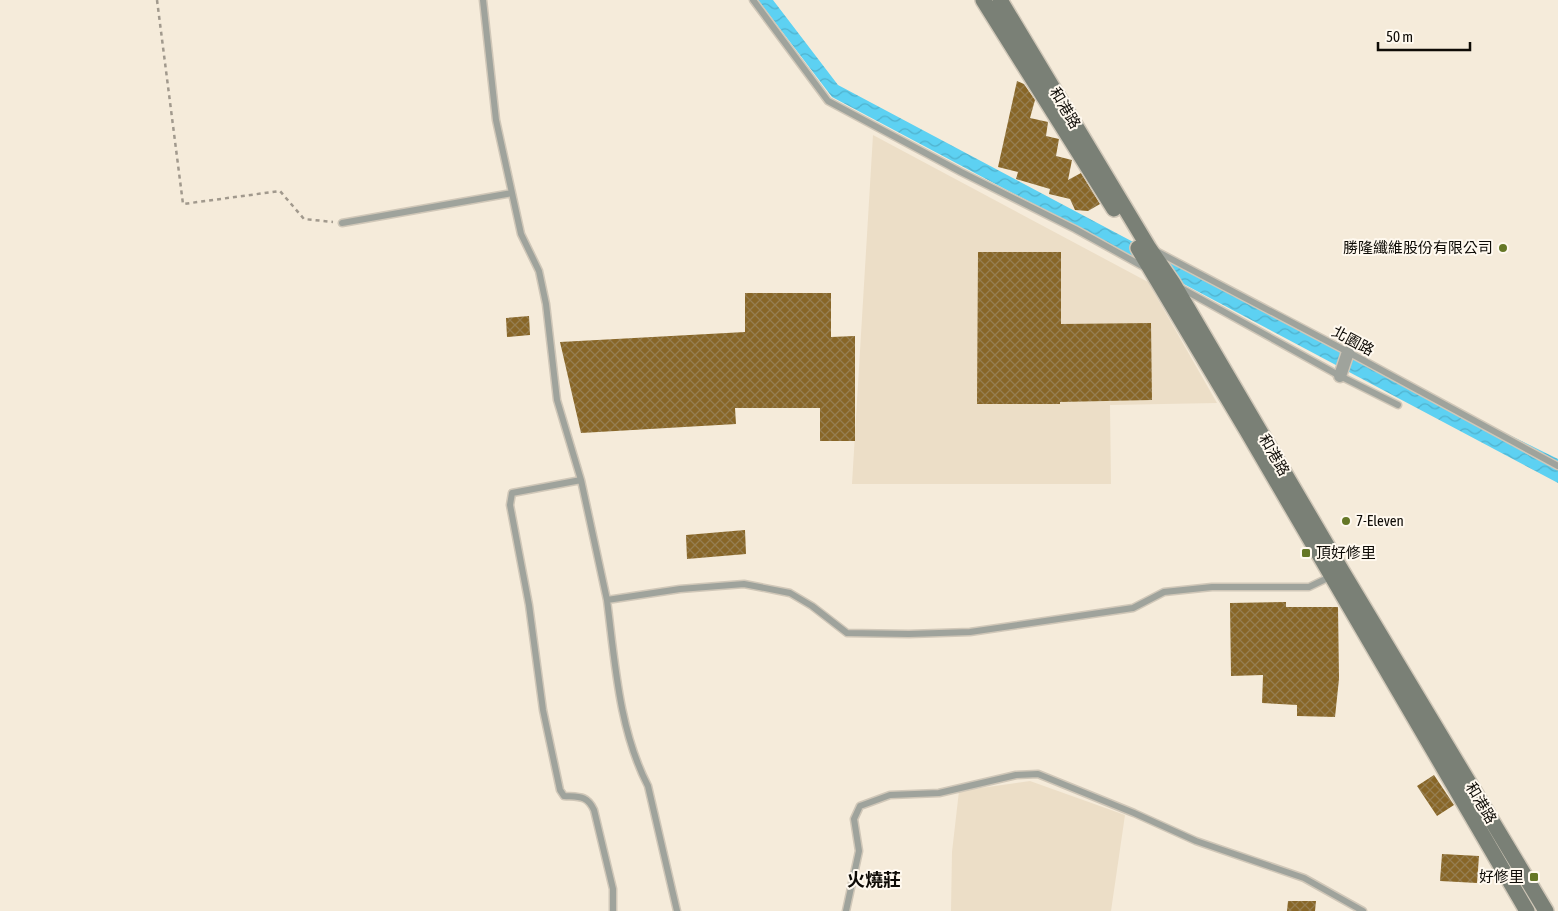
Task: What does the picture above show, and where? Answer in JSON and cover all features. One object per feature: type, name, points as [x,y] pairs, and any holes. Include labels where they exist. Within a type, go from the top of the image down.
[{"type":"main road","name":"和港路","points":[[983,0],[1148,256],[1173,283],[1267,454],[1527,911]]},
{"type":"main road","name":"和港路","points":[[1000,0],[1148,256],[1267,454]]},
{"type":"main road","name":"和港路","points":[[1336,574],[1545,910]]},
{"type":"street","points":[[1340,376],[1348,352]]},
{"type":"lane","points":[[483,0],[496,120],[522,234],[539,271],[546,304],[557,400],[581,480],[607,600],[620,701],[638,768],[648,786],[677,911]]},
{"type":"lane","name":"北園路","points":[[753,0],[828,100],[962,172],[1075,229],[1148,256],[1348,352],[1558,466]]},
{"type":"lane","points":[[342,223],[512,193]]},
{"type":"lane","points":[[1173,283],[1340,376],[1398,405]]},
{"type":"lane","points":[[581,480],[512,493],[510,505],[529,605],[543,710],[560,790],[564,796],[584,798],[590,802],[594,810],[614,889],[613,911]]},
{"type":"lane","points":[[607,600],[680,589],[744,584],[790,593],[812,606],[847,633],[909,634],[970,632],[1133,608],[1164,592],[1212,587],[1309,587],[1336,574]]},
{"type":"lane","points":[[846,911],[859,851],[854,819],[860,806],[890,795],[939,793],[1016,775],[1038,774],[1134,813],[1196,841],[1304,878],[1363,911]]},
{"type":"path","points":[[157,0],[183,204],[280,191],[304,219],[342,223]]},
{"type":"shaded area","points":[[873,135],[1148,282],[1217,403],[1110,405],[1111,484],[852,484]]},
{"type":"shaded area","points":[[1030,781],[1125,815],[1111,911],[951,911],[952,852],[959,791]]},
{"type":"water","points":[[758,0],[773,0],[838,85],[1310,336],[1558,459],[1558,483],[832,97]]},
{"type":"building","points":[[1017,81],[1024,84],[1035,100],[1030,118],[1048,122],[1046,136],[1059,139],[1056,156],[1072,160],[1068,180],[1081,173],[1100,204],[1088,211],[1075,210],[1070,199],[1049,194],[1050,189],[1016,179],[1018,172],[998,167]]},
{"type":"building","points":[[978,252],[1061,252],[1061,324],[1151,323],[1152,400],[1060,402],[1060,404],[977,404]]},
{"type":"building","points":[[745,293],[831,293],[831,337],[855,336],[855,441],[820,441],[820,408],[735,408],[736,424],[581,433],[560,342],[745,332]]},
{"type":"building","points":[[529,316],[530,335],[507,337],[506,318]]},
{"type":"building","points":[[745,530],[746,554],[687,559],[686,535]]},
{"type":"building","points":[[1286,602],[1286,607],[1338,607],[1339,679],[1335,717],[1297,716],[1297,705],[1262,703],[1263,675],[1231,676],[1230,603]]},
{"type":"building","points":[[1434,775],[1454,805],[1437,816],[1417,786]]},
{"type":"building","points":[[1442,854],[1479,856],[1477,883],[1440,881]]},
{"type":"building","points":[[1288,901],[1316,901],[1315,911],[1287,911]]},
{"type":"place","name":"勝隆纖維股份有限公司","points":[[1503,248]]},
{"type":"place","name":"7-Eleven","points":[[1346,521]]},
{"type":"place","name":"頂好修里","points":[[1306,553]]},
{"type":"place","name":"好修里","points":[[1534,877]]},
{"type":"district","name":"火燒莊","points":[[874,880]]}]
